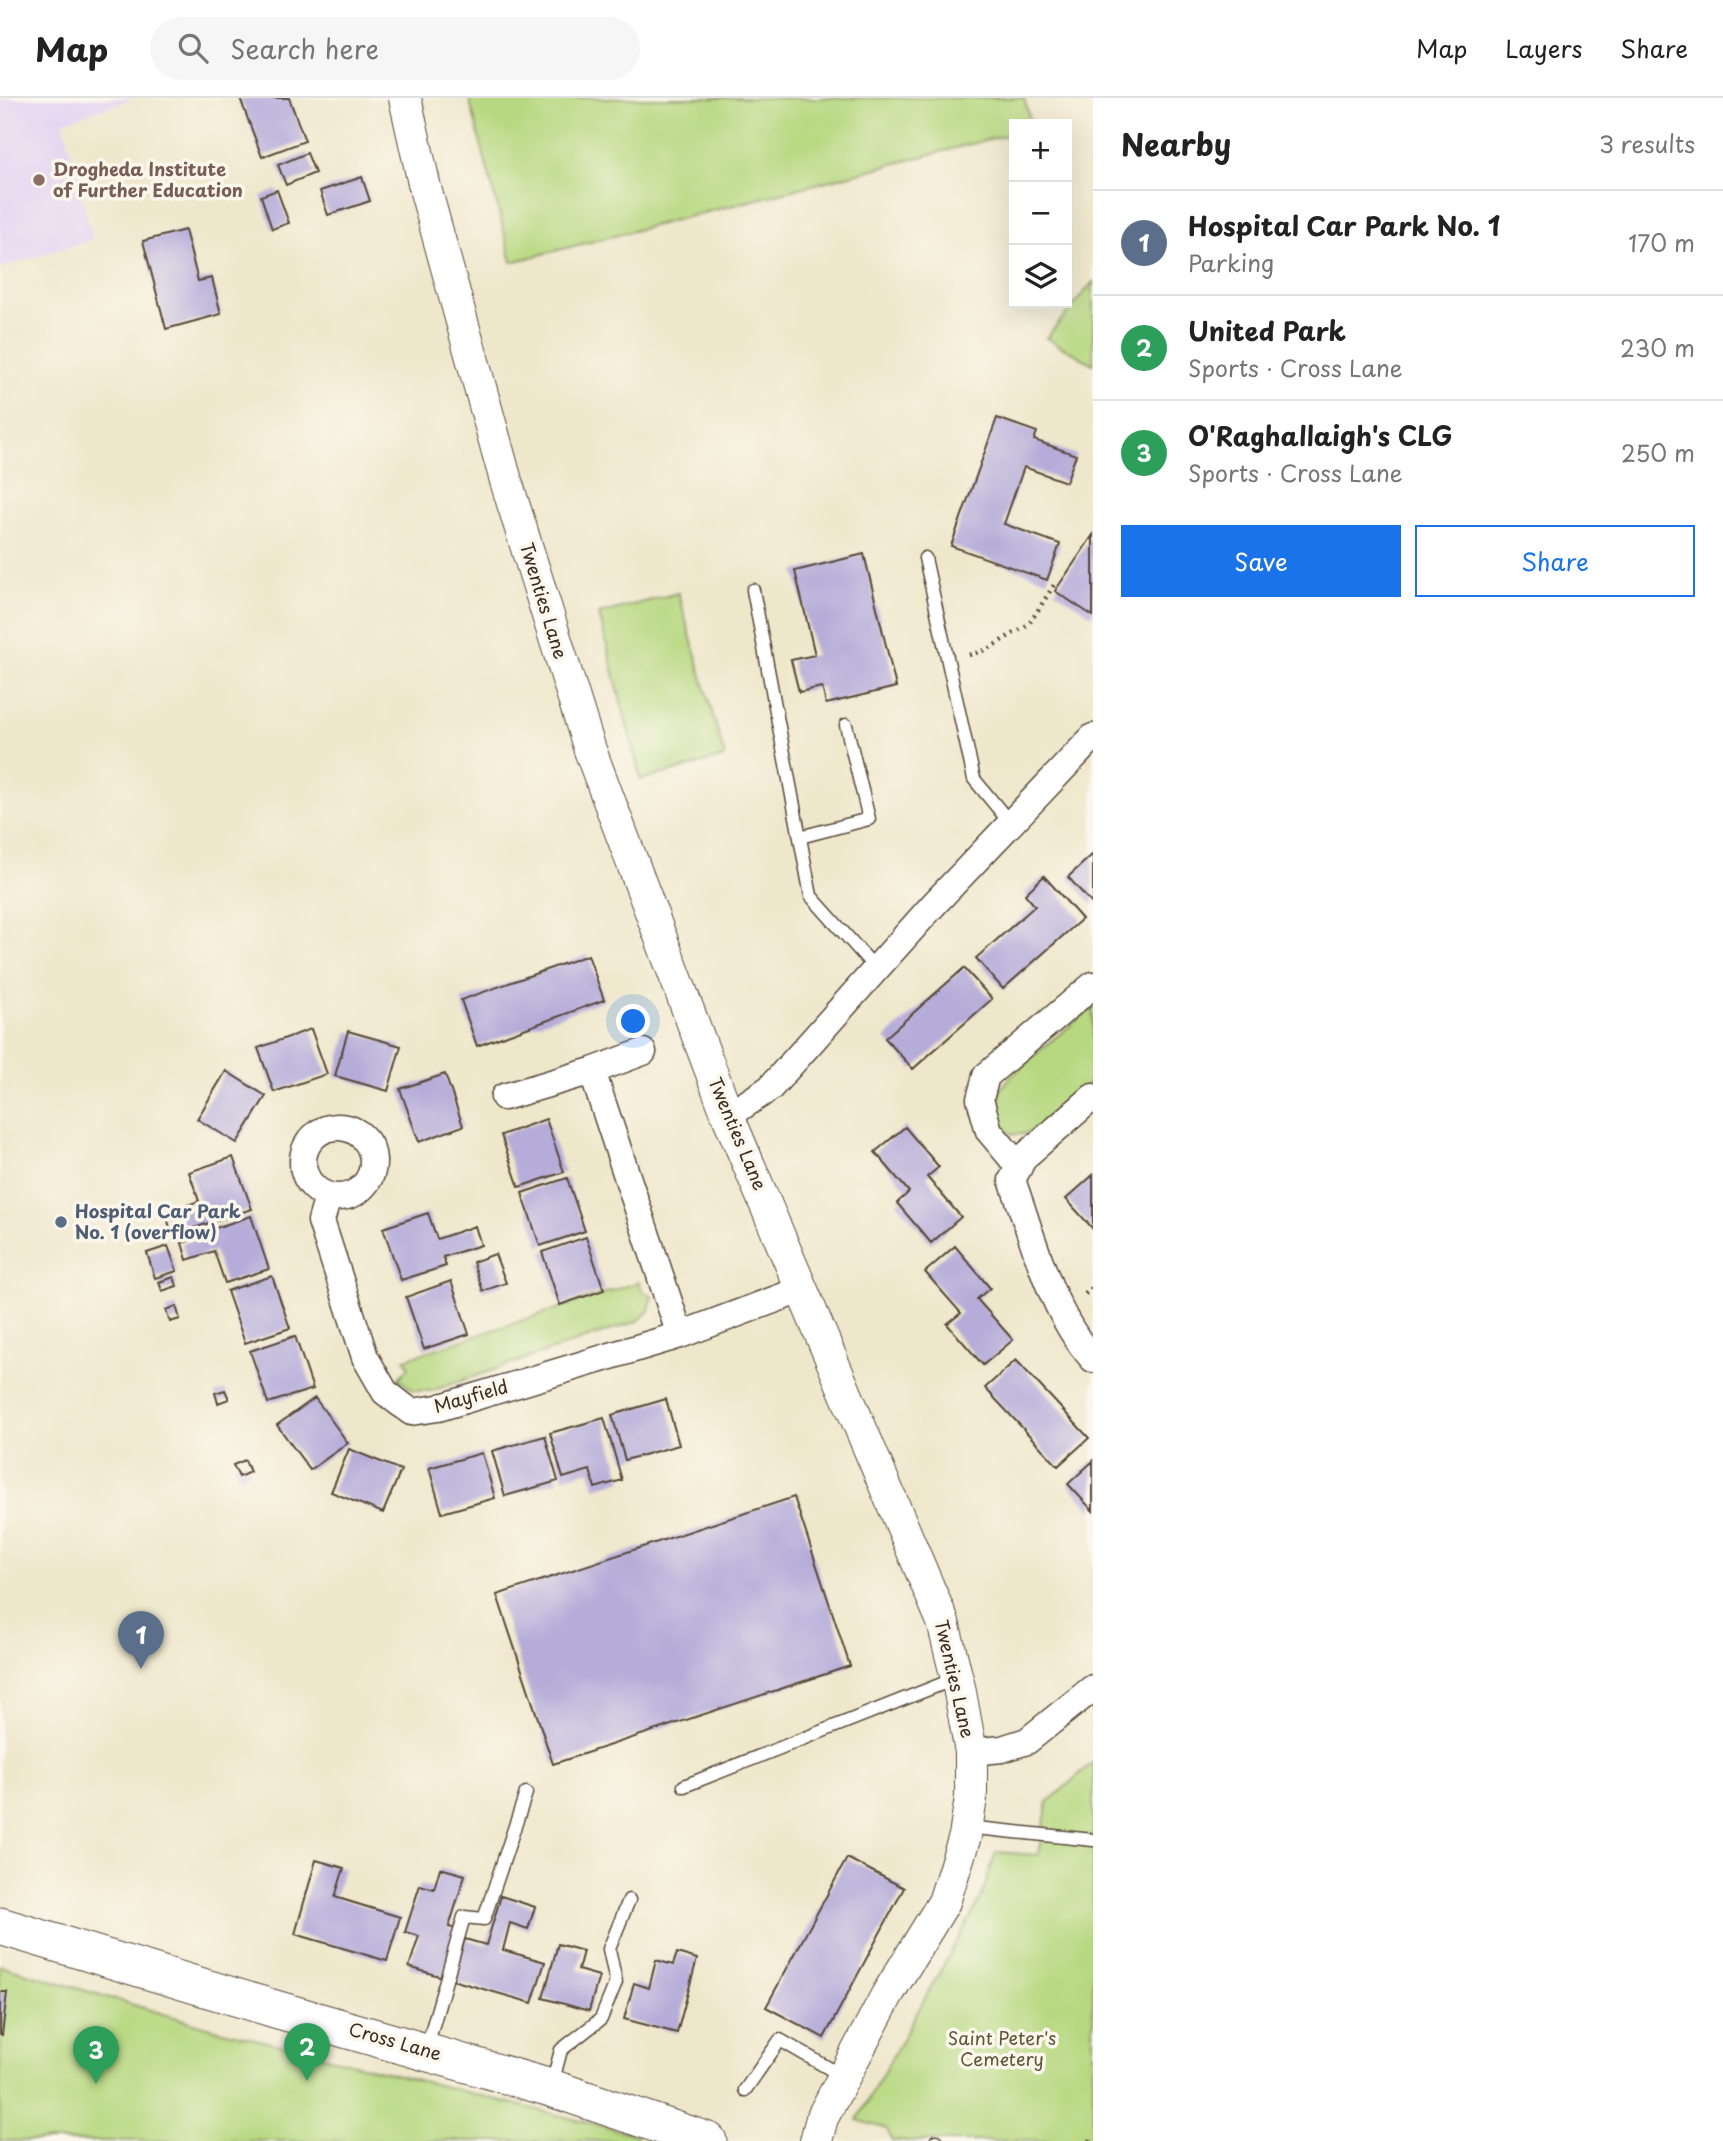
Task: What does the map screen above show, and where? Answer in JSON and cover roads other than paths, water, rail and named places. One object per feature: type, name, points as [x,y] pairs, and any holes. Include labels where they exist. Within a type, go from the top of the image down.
[{"type":"main road","name":"Cross Lane","points":[[0,1926],[275,2009],[426,2050],[551,2088],[708,2141]]},
{"type":"street","name":"Twenties Lane","points":[[405,98],[425,188],[506,481],[590,750],[728,1116],[943,1622],[957,1678],[971,1752],[971,1798],[966,1827],[944,1902],[887,1995],[822,2118],[816,2141]]},
{"type":"street","points":[[728,1116],[770,1088],[876,969],[1093,737]]},
{"type":"street","points":[[1019,1167],[989,1131],[980,1099],[986,1076],[1093,985]]},
{"type":"street","points":[[504,1097],[592,1071],[643,1052]]},
{"type":"street","points":[[592,1071],[680,1335]]},
{"type":"street","points":[[1093,1097],[1024,1157],[1012,1180],[1055,1297],[1080,1345],[1093,1359]]},
{"type":"street","name":"Mayfield","points":[[328,1197],[321,1221],[365,1357],[385,1392],[411,1412],[438,1408],[680,1335],[803,1289]]},
{"type":"street","points":[[971,1752],[1002,1749],[1027,1741],[1093,1688]]},
{"type":"lane","points":[[925,558],[974,779],[1011,824]]},
{"type":"lane","points":[[753,590],[811,896],[876,969]]},
{"type":"lane","points":[[800,837],[869,819],[846,725]]},
{"type":"lane","points":[[684,1786],[957,1678]]},
{"type":"lane","points":[[426,2050],[464,1917],[484,1919],[526,1793]]},
{"type":"lane","points":[[966,1827],[1093,1840]]},
{"type":"lane","points":[[551,2088],[561,2050],[601,2019],[616,1982],[609,1949],[629,1900]]},
{"type":"lane","points":[[745,2090],[780,2040],[844,2077]]},
{"type":"place","name":"Drogheda Institute of Further Education","points":[[39,180]]},
{"type":"place","name":"Hospital Car Park No. 1 (overflow)","points":[[61,1222]]},
{"type":"place","name":"Hospital Car Park No. 1","points":[[141,1669]]},
{"type":"place","name":"United Park","points":[[307,2081]]},
{"type":"place","name":"O'Raghallaigh's CLG","points":[[96,2084]]},
{"type":"park label","name":"Saint Peter's Cemetery","points":[[1002,2049]]}]
